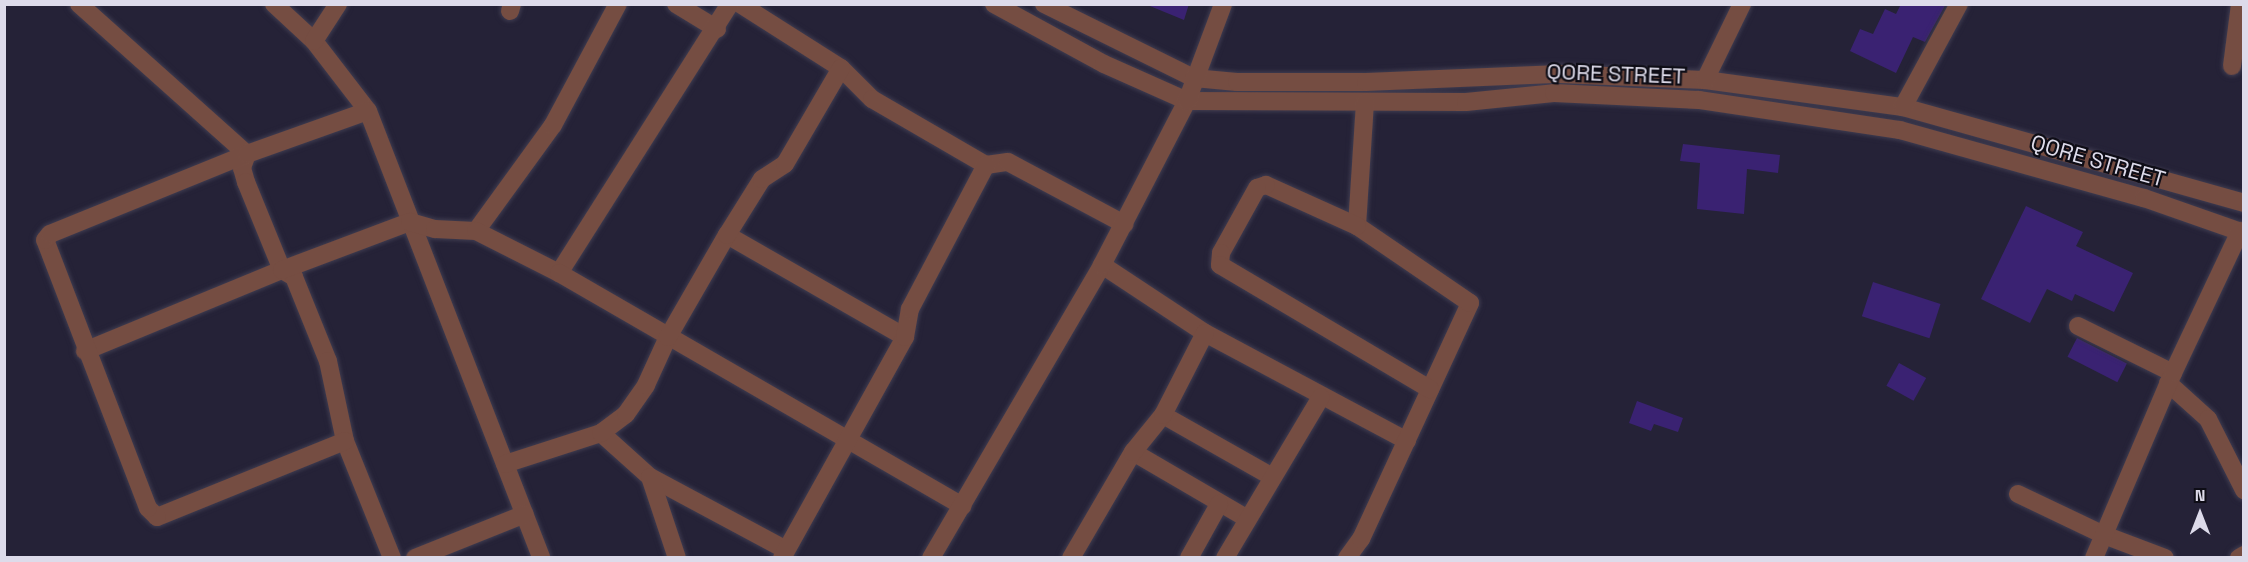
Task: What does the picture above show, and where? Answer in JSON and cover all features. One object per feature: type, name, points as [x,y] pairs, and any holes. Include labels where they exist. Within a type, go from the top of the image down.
[{"type":"street","points":[[79,4],[247,154]]},
{"type":"street","points":[[274,4],[314,41],[368,111],[386,150],[410,222],[542,558]]},
{"type":"street","points":[[314,41],[338,4]]},
{"type":"street","points":[[476,231],[553,125],[618,4]]},
{"type":"street","points":[[676,4],[717,29]]},
{"type":"street","points":[[559,273],[717,29],[730,4]]},
{"type":"street","points":[[740,4],[841,68],[872,99],[986,165],[1008,162],[1124,224]]},
{"type":"street","name":"QORE STREET","points":[[994,4],[1104,64],[1187,101],[1466,102],[1554,93],[1700,100],[1900,130],[2144,198],[2242,232]]},
{"type":"street","name":"QORE STREET","points":[[1044,4],[1194,78],[1237,82],[1366,82],[1560,74],[1705,80],[1903,107],[2244,202]]},
{"type":"street","points":[[931,558],[1124,224],[1187,101],[1223,4]]},
{"type":"street","points":[[1705,80],[1742,4]]},
{"type":"street","points":[[1903,107],[1959,4]]},
{"type":"street","points":[[2232,66],[2240,4]]},
{"type":"street","points":[[505,464],[601,433],[626,414],[646,385],[668,337],[762,178],[785,164],[791,156],[841,68]]},
{"type":"street","points":[[1356,226],[1365,102]]},
{"type":"street","points":[[345,441],[157,517],[148,508],[85,351],[45,240],[50,234],[247,154],[368,111]]},
{"type":"street","points":[[247,154],[242,168],[246,182],[282,270],[294,277],[328,361],[345,441],[392,558]]},
{"type":"street","points":[[601,433],[650,477],[784,554],[905,337],[910,309],[986,165]]},
{"type":"street","points":[[1347,558],[1361,539],[1470,303],[1356,226],[1266,185],[1251,196],[1221,253],[1220,265],[1430,389]]},
{"type":"street","points":[[85,351],[282,270],[410,222],[435,229],[476,231],[559,273],[962,507]]},
{"type":"street","points":[[2094,558],[2170,378],[2242,232]]},
{"type":"street","points":[[727,235],[905,337]]},
{"type":"street","points":[[1102,265],[1205,333],[1407,441]]},
{"type":"street","points":[[2078,326],[2170,378],[2208,419],[2244,490]]},
{"type":"street","points":[[1071,558],[1133,452],[1163,415],[1205,333]]},
{"type":"street","points":[[1225,558],[1271,476],[1321,397]]},
{"type":"street","points":[[1163,415],[1271,476]]},
{"type":"street","points":[[1133,452],[1246,518]]},
{"type":"street","points":[[650,477],[677,558]]},
{"type":"street","points":[[2018,494],[2103,535],[2165,558]]},
{"type":"street","points":[[1189,558],[1219,504]]},
{"type":"street","points":[[415,558],[525,514]]},
{"type":"street","points":[[2239,558],[2244,555]]},
{"type":"building","points":[[1145,4],[1189,4],[1184,20]]},
{"type":"building","points":[[1901,4],[1946,4],[1925,42],[1913,37],[1896,73],[1850,51],[1860,29],[1873,34],[1885,9],[1896,14]]},
{"type":"building","points":[[1683,144],[1780,155],[1778,173],[1747,169],[1744,214],[1697,209],[1700,163],[1680,161]]},
{"type":"building","points":[[2026,206],[2083,232],[2076,246],[2133,273],[2114,312],[2075,294],[2072,301],[2047,289],[2030,323],[1981,299]]},
{"type":"building","points":[[1873,282],[1941,304],[1929,338],[1862,316]]},
{"type":"building","points":[[2077,338],[2127,363],[2117,382],[2067,357]]},
{"type":"building","points":[[1899,363],[1926,378],[1914,401],[1886,386]]},
{"type":"building","points":[[1637,401],[1683,418],[1678,432],[1654,424],[1651,431],[1629,423]]}]
